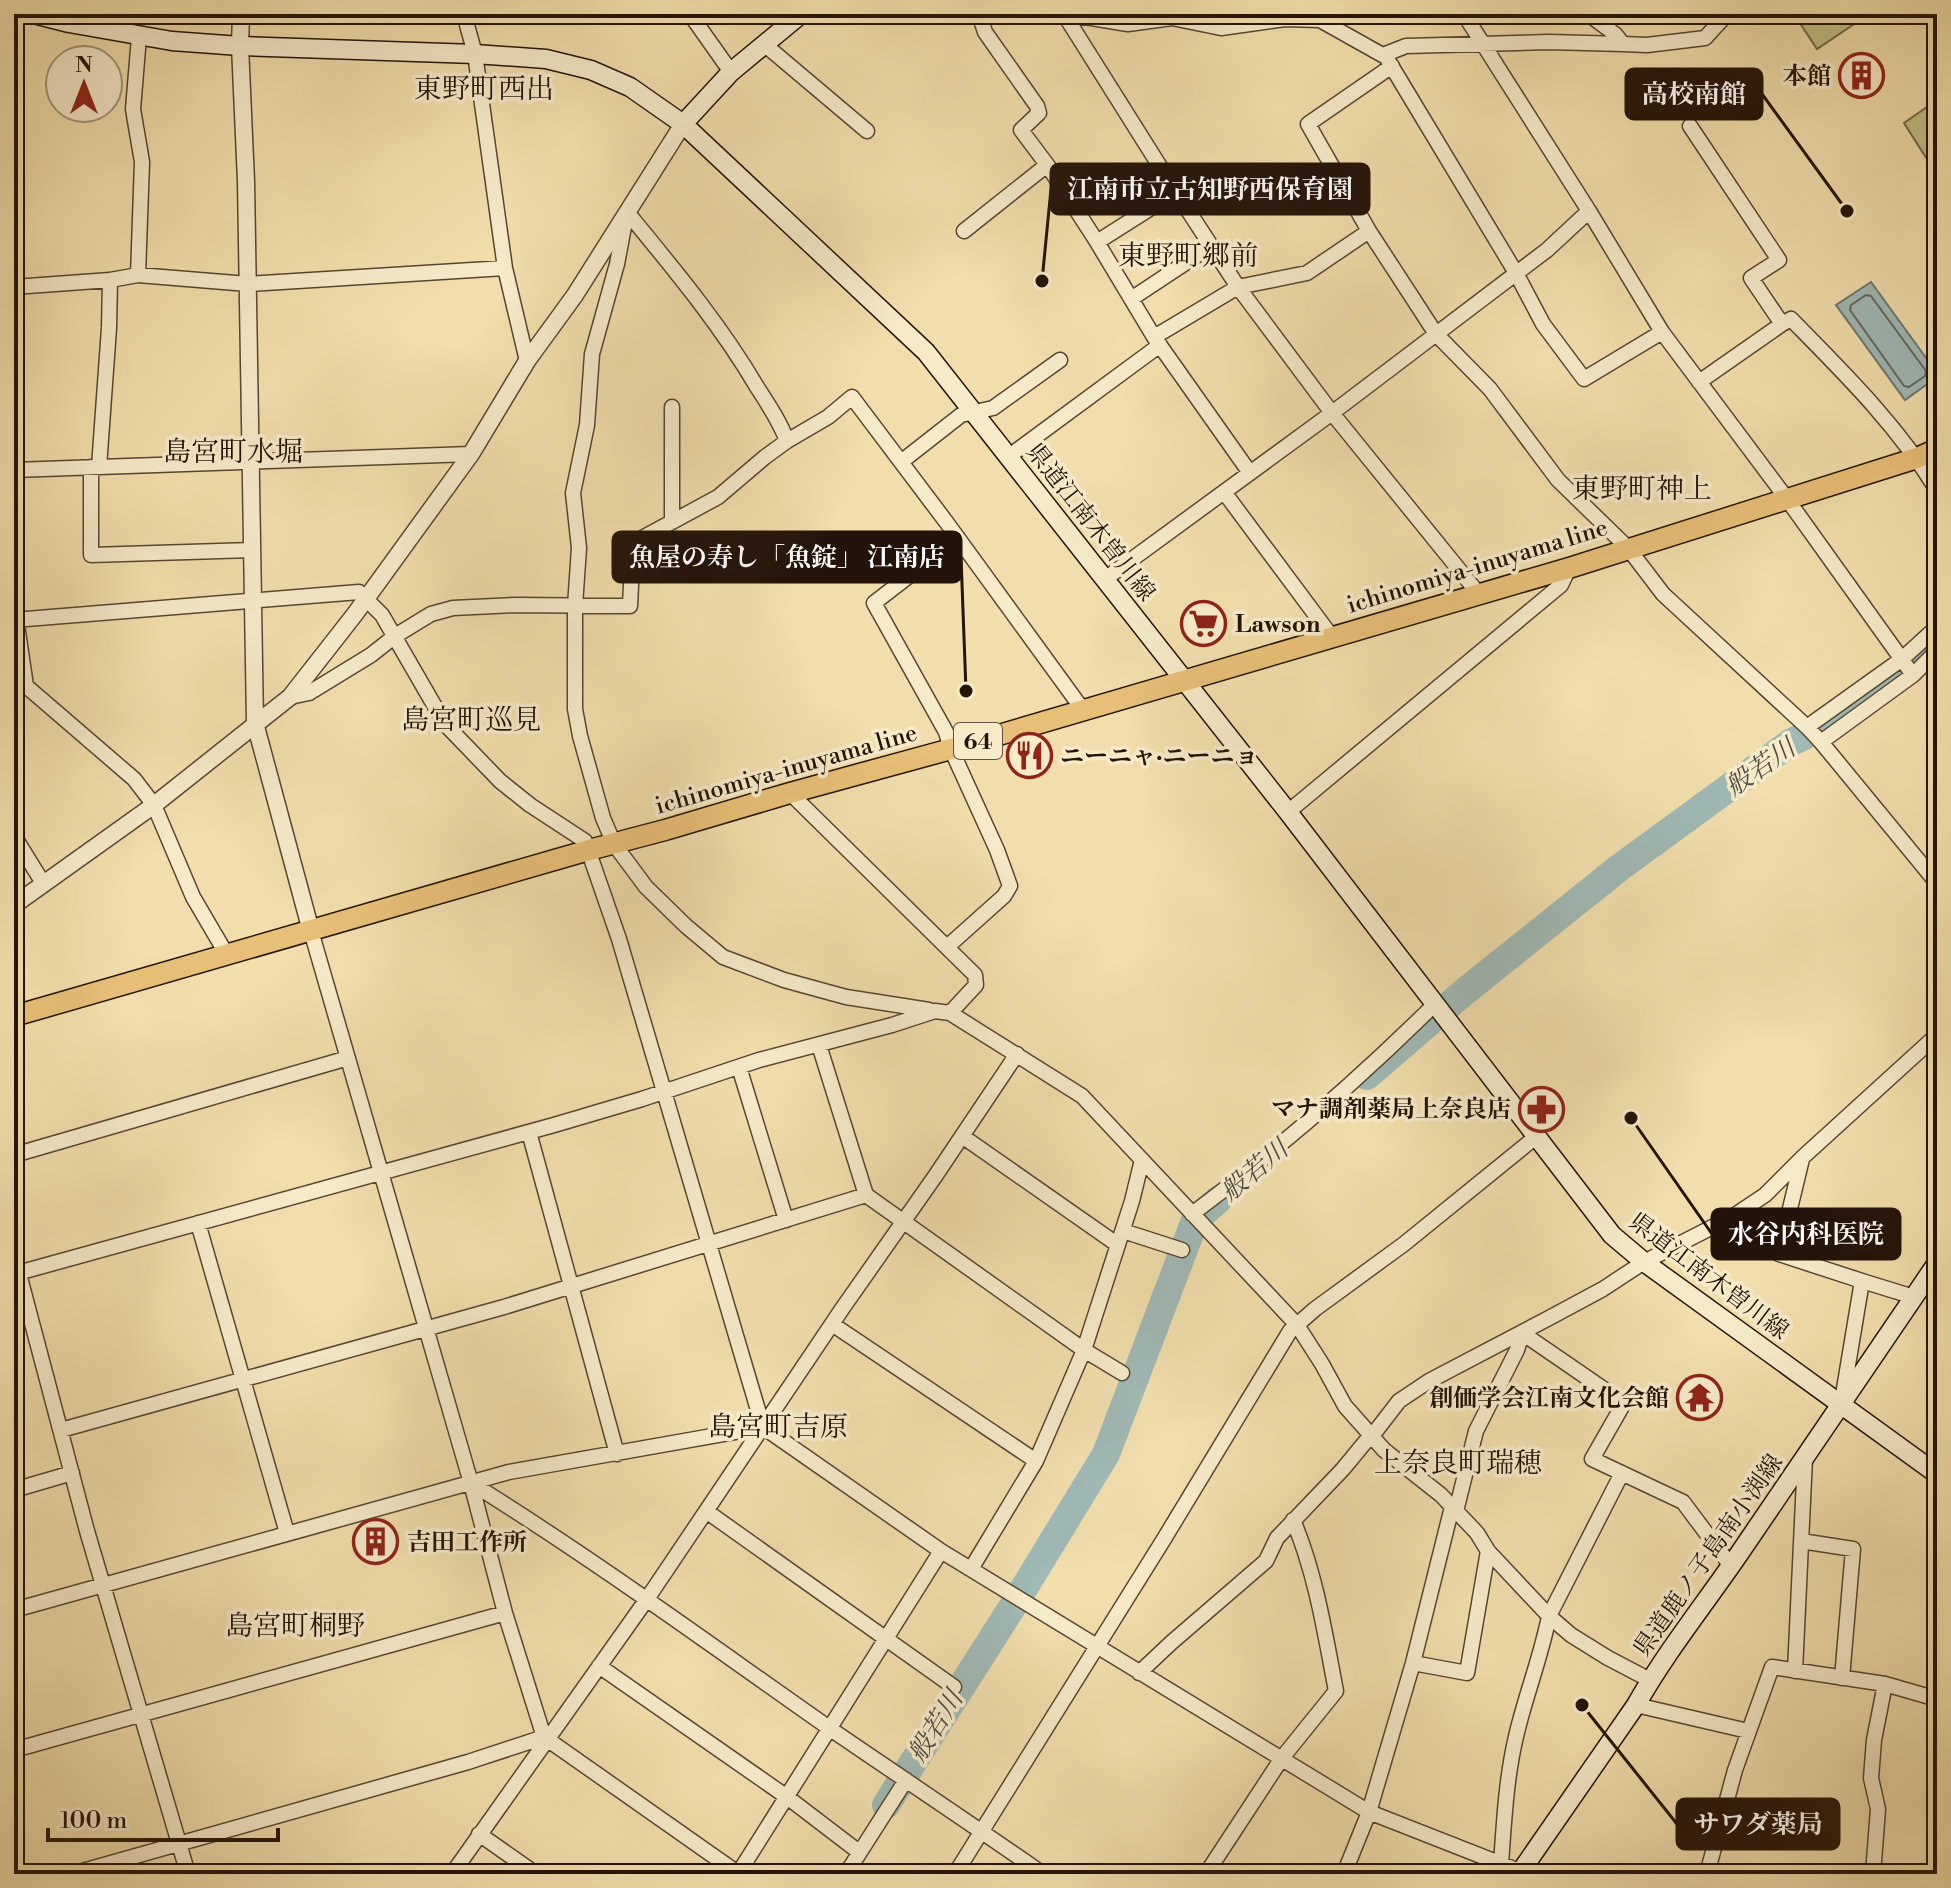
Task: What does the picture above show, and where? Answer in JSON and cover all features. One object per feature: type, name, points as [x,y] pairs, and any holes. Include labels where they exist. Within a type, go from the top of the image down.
[{"type":"main road","name":"県道江南木曽川線","points":[[34,14],[139,37],[240,46],[546,59],[591,70],[630,87],[683,124],[926,352],[1288,812],[1612,1235],[1644,1262],[1937,1474]]},
{"type":"main road","points":[[683,124],[731,72],[801,14]]},
{"type":"main road","name":"ichinomiya-inuyama line","points":[[14,1016],[951,749],[1569,568],[1917,458],[1937,449]]},
{"type":"main road","name":"県道鹿ノ子島南小渕線","points":[[1522,1873],[1650,1680],[1937,1263]]},
{"type":"street","points":[[241,14],[255,723],[311,931],[471,1483],[505,1613],[546,1738],[738,1874],[941,1551]]},
{"type":"street","points":[[464,14],[475,54],[505,268],[527,361]]},
{"type":"street","points":[[690,14],[731,72]]},
{"type":"street","points":[[979,14],[985,32],[1037,106],[1039,113],[1021,130],[1097,242],[1157,341],[1250,473]]},
{"type":"street","points":[[1066,14],[1128,24],[1171,16],[1221,28],[1285,19],[1320,20],[1387,60],[1516,273],[1543,324],[1584,379],[1662,332]]},
{"type":"street","points":[[1066,14],[1238,287],[1332,413],[1478,593]]},
{"type":"street","points":[[1464,14],[1662,332],[1913,675]]},
{"type":"street","points":[[1588,14],[1623,44]]},
{"type":"street","points":[[1727,14],[1705,38],[1647,45],[1549,42],[1406,46],[1308,124],[1369,231],[1436,334],[1490,389],[1558,480],[1628,548],[1663,594],[1821,742],[1937,883]]},
{"type":"street","points":[[138,275],[142,162],[133,109],[139,37]]},
{"type":"street","points":[[764,44],[867,131]]},
{"type":"street","points":[[14,905],[154,805],[290,697],[366,599],[471,454],[527,361],[575,295],[683,124]]},
{"type":"street","points":[[1690,126],[1779,260],[1751,278],[1782,324]]},
{"type":"street","points":[[964,231],[1047,165]]},
{"type":"street","points":[[1097,242],[1176,192]]},
{"type":"street","points":[[1105,579],[1547,250],[1589,211]]},
{"type":"street","points":[[627,212],[710,316],[746,368],[787,441]]},
{"type":"street","points":[[627,212],[617,264],[592,354],[587,425],[573,493],[579,548],[575,606],[575,709],[603,818],[614,844],[646,887],[723,957],[784,980],[846,997],[950,1013],[1082,1096],[1297,1325],[1345,1406],[1384,1450],[1441,1495],[1549,1616],[1571,1635],[1650,1680]]},
{"type":"street","points":[[1008,457],[1157,341],[1238,287],[1307,273],[1369,231]]},
{"type":"street","points":[[1131,299],[1211,246]]},
{"type":"street","points":[[14,287],[138,275],[248,284],[505,268]]},
{"type":"street","points":[[110,280],[91,555],[252,550]]},
{"type":"street","points":[[1699,382],[1791,319],[1860,390],[1917,458],[1937,490]]},
{"type":"street","points":[[901,462],[961,415],[993,408],[1060,360]]},
{"type":"street","points":[[290,697],[309,693],[431,614],[453,608],[630,606],[633,543],[718,497],[787,441],[828,417],[852,397],[1083,710]]},
{"type":"street","points":[[672,407],[672,522]]},
{"type":"street","points":[[14,470],[471,454]]},
{"type":"street","points":[[1224,492],[1332,637]]},
{"type":"street","points":[[947,947],[1004,896],[1010,886],[946,732],[874,603],[958,538]]},
{"type":"street","points":[[1288,812],[1561,585],[1569,568]]},
{"type":"street","points":[[15,620],[359,592],[382,615],[445,724],[500,781],[585,841],[619,939],[763,1427],[941,1551],[1369,1812],[1522,1873]]},
{"type":"street","points":[[14,604],[26,686],[134,779],[154,805],[193,897],[227,955]]},
{"type":"street","points":[[1807,727],[1902,659],[1937,627]]},
{"type":"street","points":[[1821,742],[1913,675],[1937,651]]},
{"type":"street","points":[[790,793],[975,975],[976,985],[950,1013]]},
{"type":"street","points":[[14,836],[43,883]]},
{"type":"street","points":[[1192,1214],[1312,1117],[1435,1004]]},
{"type":"street","points":[[16,1274],[529,1132],[935,1011]]},
{"type":"street","points":[[1139,1673],[1266,1561],[1277,1538],[1343,1469],[1399,1401],[1419,1387],[1603,1289],[1644,1262],[1732,1217],[1765,1195],[1937,1035]]},
{"type":"street","points":[[819,1045],[866,1195],[1084,1350],[1122,1373]]},
{"type":"street","points":[[452,1874],[647,1599],[1017,1054]]},
{"type":"street","points":[[14,1155],[348,1058]]},
{"type":"street","points":[[739,1067],[786,1220]]},
{"type":"street","points":[[529,1132],[617,1454]]},
{"type":"street","points":[[962,1136],[1120,1238],[1182,1250]]},
{"type":"street","points":[[955,1874],[1290,1331],[1537,1136]]},
{"type":"street","points":[[1803,1157],[1779,1254],[1914,1297]]},
{"type":"street","points":[[971,1569],[1036,1461],[1084,1350],[1142,1160]]},
{"type":"street","points":[[61,1430],[426,1329],[866,1195]]},
{"type":"street","points":[[198,1223],[287,1533]]},
{"type":"street","points":[[14,1255],[16,1274],[103,1584],[188,1874]]},
{"type":"street","points":[[1841,1405],[1862,1281]]},
{"type":"street","points":[[832,1324],[1036,1461]]},
{"type":"street","points":[[1522,1333],[1624,1403],[1592,1459],[1683,1502],[1731,1566]]},
{"type":"street","points":[[1344,1874],[1369,1812],[1476,1431],[1517,1350],[1522,1333]]},
{"type":"street","points":[[14,1610],[509,1472],[763,1427]]},
{"type":"street","points":[[1795,1671],[1805,1458]]},
{"type":"street","points":[[14,1490],[72,1473]]},
{"type":"street","points":[[1501,1864],[1515,1739],[1549,1616],[1622,1473]]},
{"type":"street","points":[[471,1483],[647,1599],[1043,1874]]},
{"type":"street","points":[[706,1511],[954,1687]]},
{"type":"street","points":[[1206,1874],[1282,1758],[1336,1691],[1320,1609],[1293,1520]]},
{"type":"street","points":[[1801,1541],[1853,1549],[1842,1678]]},
{"type":"street","points":[[1413,1663],[1467,1673],[1488,1551]]},
{"type":"street","points":[[14,1750],[505,1613]]},
{"type":"street","points":[[599,1666],[787,1797],[859,1852]]},
{"type":"street","points":[[1707,1874],[1735,1770],[1772,1667],[1885,1684],[1937,1699]]},
{"type":"street","points":[[1873,1874],[1878,1809],[1871,1778],[1874,1740],[1885,1684]]},
{"type":"street","points":[[1636,1705],[1748,1731]]},
{"type":"street","points":[[72,1874],[546,1738]]},
{"type":"street","points":[[846,1874],[906,1780]]},
{"type":"street","points":[[479,1834],[536,1874]]},
{"type":"green space","points":[[1794,14],[1869,14],[1817,49]]},
{"type":"green space","points":[[1937,100],[1937,175],[1904,123]]},
{"type":"water","points":[[1871,282],[1937,373],[1937,377],[1905,400],[1836,305]]},
{"type":"waterway","name":"般若川","points":[[1367,1076],[1463,993],[1619,868],[1790,743],[1828,724],[1893,676],[1928,642]]},
{"type":"waterway","name":"般若川","points":[[886,1805],[1106,1454],[1194,1223],[1218,1200]]},
{"type":"place","name":"本館","points":[[1862,76]]},
{"type":"place","name":"高校南館","points":[[1847,211]]},
{"type":"place","name":"江南市立古知野西保育園","points":[[1042,281]]},
{"type":"place","name":"Lawson","points":[[1204,624]]},
{"type":"place","name":"魚屋の寿し「魚錠」 江南店","points":[[966,691]]},
{"type":"place","name":"ニーニャ·ニーニョ","points":[[1029,756]]},
{"type":"place","name":"マナ調剤薬局上奈良店","points":[[1542,1109]]},
{"type":"place","name":"水谷内科医院","points":[[1631,1118]]},
{"type":"place","name":"創価学会江南文化会館","points":[[1700,1398]]},
{"type":"place","name":"吉田工作所","points":[[376,1542]]},
{"type":"place","name":"サワダ薬局","points":[[1582,1705]]},
{"type":"district","name":"東野町西出","points":[[484,88]]},
{"type":"district","name":"東野町郷前","points":[[1188,255]]},
{"type":"district","name":"島宮町水堀","points":[[233,451]]},
{"type":"district","name":"東野町神上","points":[[1642,488]]},
{"type":"district","name":"島宮町巡見","points":[[471,719]]},
{"type":"district","name":"島宮町吉原","points":[[778,1426]]},
{"type":"district","name":"上奈良町瑞穂","points":[[1458,1462]]},
{"type":"district","name":"島宮町桐野","points":[[295,1625]]}]
